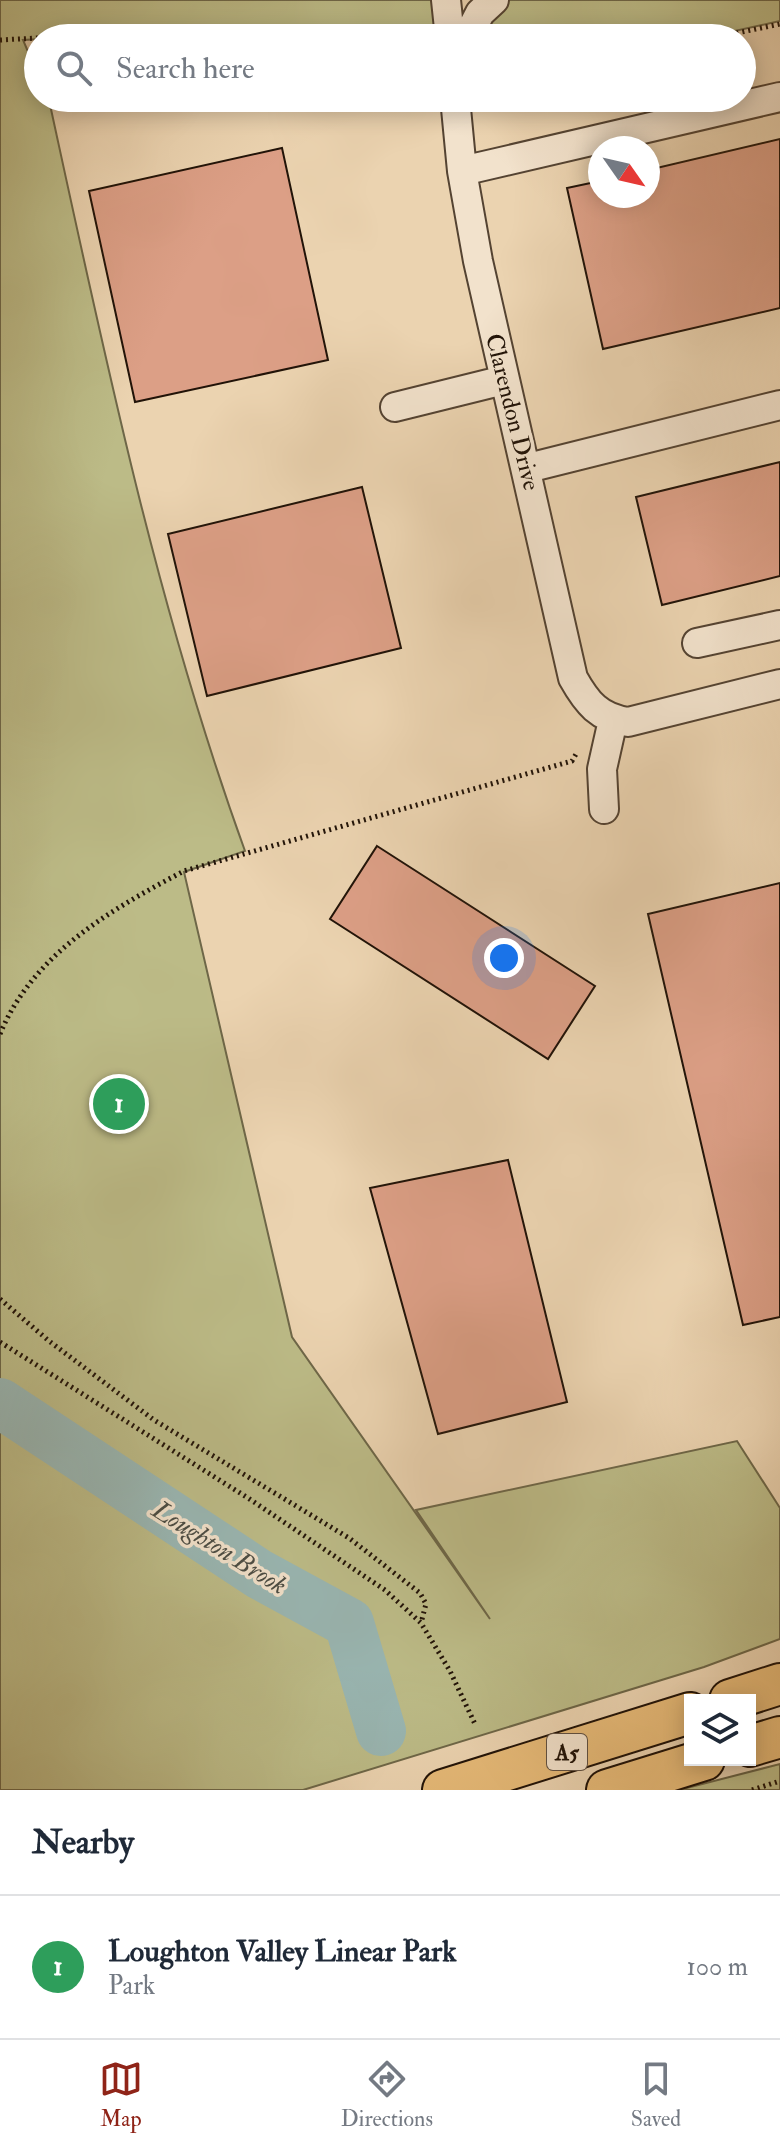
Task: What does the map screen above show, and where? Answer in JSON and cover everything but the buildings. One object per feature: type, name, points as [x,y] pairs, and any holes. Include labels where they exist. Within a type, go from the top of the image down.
[{"type":"highway","points":[[749,1694],[780,1684]]},
{"type":"highway","name":"A5","points":[[443,1790],[684,1715]]},
{"type":"highway","points":[[756,1744],[780,1737]]},
{"type":"highway","name":"A5","points":[[607,1790],[685,1766]]},
{"type":"street","points":[[446,0],[449,24]]},
{"type":"street","points":[[474,24],[480,13],[494,0]]},
{"type":"street","points":[[756,103],[780,97]]},
{"type":"street","name":"Clarendon Drive","points":[[456,112],[462,171],[504,380],[528,468],[573,678],[588,705],[607,718]]},
{"type":"street","points":[[462,171],[716,112]]},
{"type":"street","points":[[395,407],[504,380]]},
{"type":"street","points":[[528,468],[780,405]]},
{"type":"street","points":[[697,643],[780,625]]},
{"type":"street","points":[[604,809],[602,769],[607,718],[628,722],[780,684]]},
{"type":"path","points":[[756,29],[780,24]]},
{"type":"path","points":[[0,40],[24,39]]},
{"type":"path","points":[[0,1034],[10,1011],[29,982],[55,955],[90,927],[184,871],[245,851],[572,761],[607,718]]},
{"type":"path","points":[[0,1299],[49,1341],[154,1420],[361,1547],[420,1593],[426,1604],[421,1623]]},
{"type":"path","points":[[0,1342],[248,1498],[385,1590],[421,1623],[450,1671],[475,1724]]},
{"type":"path","points":[[752,1790],[780,1781]]},
{"type":"shaded area","points":[[0,0],[446,0],[449,24],[24,24],[24,112],[52,112],[112,385],[159,573],[185,667],[245,851],[184,872],[292,1337],[490,1619],[416,1510],[737,1441],[780,1508],[780,1639],[704,1667],[303,1790],[0,1790]]},
{"type":"shaded area","points":[[494,0],[780,0],[780,21],[756,26],[477,24]]},
{"type":"shaded area","points":[[780,1764],[780,1790],[679,1790]]},
{"type":"waterway","name":"Loughton Brook","points":[[0,1403],[259,1574],[349,1623],[381,1731]]},
{"type":"place","name":"Loughton Valley Linear Park","points":[[119,1104]]}]
